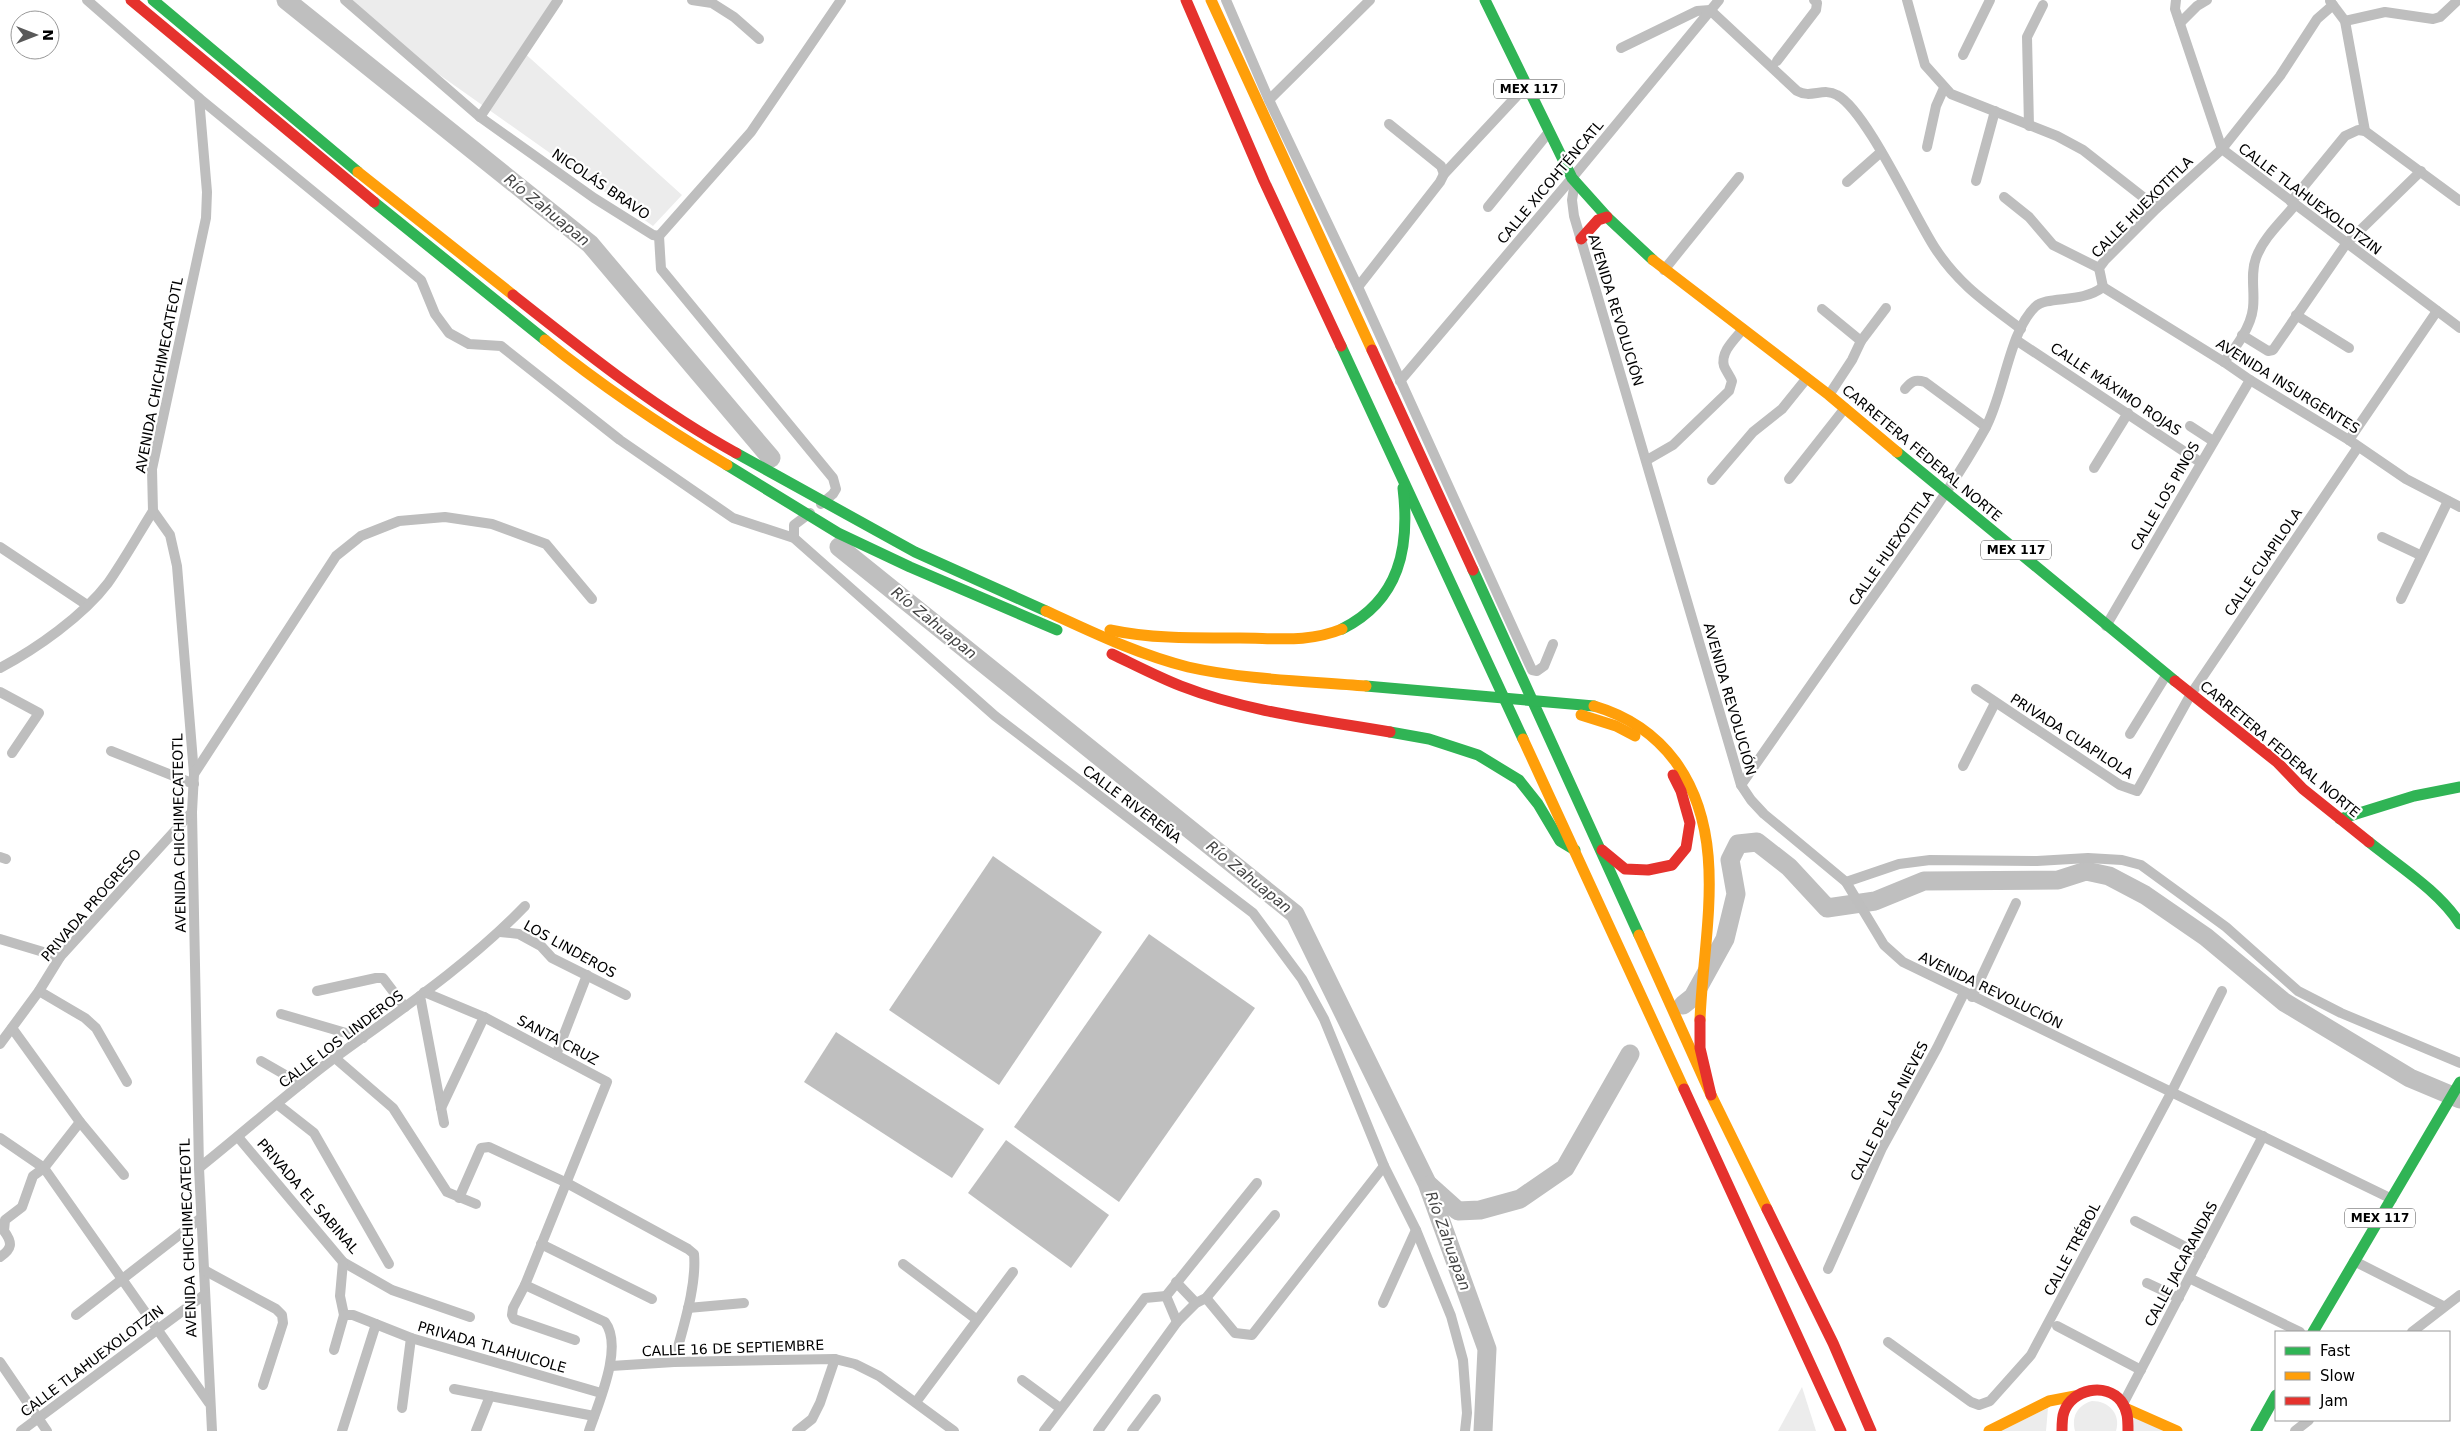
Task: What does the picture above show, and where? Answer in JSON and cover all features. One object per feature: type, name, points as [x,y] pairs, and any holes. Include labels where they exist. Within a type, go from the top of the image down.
[{"type":"main road","points":[[131,0],[420,241],[583,371],[689,444],[838,533],[910,567],[1071,637]]},
{"type":"main road","points":[[153,0],[338,156],[595,360],[695,430],[915,552],[1136,651],[1188,667],[1241,675],[1476,701]]},
{"type":"main road","points":[[1186,0],[1264,181],[1401,472],[1841,1431]]},
{"type":"main road","points":[[1211,0],[1601,849],[1711,1095],[1828,1334],[1871,1431]]},
{"type":"main road","name":"MEX 117","points":[[1485,0],[1574,180]]},
{"type":"main road","name":"CARRETERA FEDERAL NORTE","points":[[1574,180],[1607,217],[1664,270],[1829,395],[2106,626],[2277,762],[2303,789],[2424,886],[2453,913],[2460,924]]},
{"type":"main road","points":[[1581,238],[1598,220],[1607,217]]},
{"type":"main road","points":[[1065,620],[1139,637],[1173,639],[1314,638],[1344,628],[1372,609],[1394,580],[1402,557],[1406,510],[1401,472]]},
{"type":"main road","points":[[1098,648],[1181,686],[1221,699],[1283,714],[1429,740],[1478,755],[1519,780],[1538,804],[1560,841],[1575,850]]},
{"type":"main road","points":[[1143,668],[1191,680],[1228,685],[1615,711],[1647,729],[1674,757],[1693,785],[1705,822],[1710,878],[1698,1035],[1711,1095]]},
{"type":"main road","points":[[1564,707],[1616,726],[1641,740],[1671,772],[1681,790],[1690,823],[1686,848],[1672,865],[1648,870],[1625,868],[1601,849]]},
{"type":"main road","points":[[2340,819],[2414,796],[2460,787]]},
{"type":"main road","name":"MEX 117","points":[[2314,1331],[2460,1082]]},
{"type":"main road","points":[[1989,1431],[2049,1401],[2075,1396],[2092,1389],[2101,1389],[2110,1392],[2124,1406],[2177,1431]]},
{"type":"main road","points":[[2062,1431],[2063,1411],[2075,1396]]},
{"type":"main road","points":[[2256,1431],[2275,1397]]},
{"type":"main road","points":[[1858,1400],[1872,1421],[1883,1431]]},
{"type":"main road","points":[[2124,1406],[2129,1422],[2128,1431]]},
{"type":"main road","points":[[1830,1408],[1835,1431]]},
{"type":"street","points":[[87,0],[199,98],[421,280],[435,314],[449,333],[469,344],[501,346],[620,440],[733,518],[794,538],[794,525],[833,494],[836,488],[833,478],[661,269],[659,236]]},
{"type":"street","name":"NICOLÁS BRAVO","points":[[345,0],[480,117],[594,198],[653,235],[659,236],[751,132],[841,0]]},
{"type":"street","points":[[480,117],[558,0]]},
{"type":"street","points":[[692,0],[712,3],[734,17],[759,39]]},
{"type":"street","points":[[1226,0],[1269,100],[1358,287],[1532,670],[1537,671],[1544,666],[1553,644]]},
{"type":"street","points":[[1269,100],[1370,0]]},
{"type":"street","points":[[1907,0],[1925,65],[1951,94],[2057,136],[2083,150],[2157,208]]},
{"type":"street","points":[[1963,55],[1990,0]]},
{"type":"street","name":"CALLE TLAHUEXOLOTZIN","points":[[2176,0],[2175,9],[2222,149],[2460,328]]},
{"type":"street","points":[[2180,22],[2197,6],[2207,0]]},
{"type":"street","points":[[2345,21],[2385,12],[2433,19],[2440,17],[2458,0]]},
{"type":"street","points":[[1777,61],[1816,10],[1816,1]]},
{"type":"street","points":[[1621,48],[1715,3],[1797,91],[1810,95],[1828,92],[1842,99],[1881,152],[1935,249],[1962,284],[2020,329]]},
{"type":"street","name":"CALLE XICOHTÉNCATL","points":[[1400,381],[1574,180],[1715,3]]},
{"type":"street","points":[[2331,3],[2345,21],[2365,131]]},
{"type":"street","name":"CALLE HUEXOTITLA","points":[[1741,785],[1947,492],[1986,427],[1999,396],[2020,329],[2038,305],[2043,302],[2081,298],[2093,294],[2102,287],[2099,268],[2157,208],[2222,149],[2280,76],[2331,3]]},
{"type":"street","points":[[2029,126],[2027,37],[2044,5]]},
{"type":"street","points":[[1358,287],[1440,182],[1444,174],[1527,85]]},
{"type":"street","points":[[1927,147],[1936,106],[1944,88]]},
{"type":"street","name":"AVENIDA CHICHIMECATEOTL","points":[[199,98],[207,192],[206,218],[152,468],[153,511],[170,535],[177,566],[194,779],[192,812],[199,1168],[209,1404],[212,1431]]},
{"type":"street","points":[[1976,181],[1995,111]]},
{"type":"street","points":[[1389,124],[1441,166],[1444,174]]},
{"type":"street","points":[[2224,362],[2242,335],[2253,308],[2253,267],[2261,247],[2345,136],[2358,130],[2365,131],[2460,201]]},
{"type":"street","points":[[1488,207],[1549,132]]},
{"type":"street","points":[[1847,182],[1881,152]]},
{"type":"street","points":[[2242,335],[2270,351],[2275,348],[2346,244],[2421,171]]},
{"type":"street","points":[[1664,270],[1740,177]]},
{"type":"street","name":"AVENIDA REVOLUCIÓN","points":[[1574,180],[1572,200],[1574,216],[1741,785],[1751,800],[1764,814],[1849,886],[1871,924],[1892,954],[1968,995],[2392,1199]]},
{"type":"street","points":[[2004,197],[2028,217],[2052,245],[2099,268]]},
{"type":"street","name":"AVENIDA INSURGENTES","points":[[2102,287],[2354,443],[2406,479],[2460,507]]},
{"type":"street","points":[[1829,395],[1852,360],[1861,341],[1886,308]]},
{"type":"street","points":[[1822,309],[1861,341]]},
{"type":"street","name":"CALLE CUAPILOLA","points":[[2191,694],[2354,443],[2437,311]]},
{"type":"street","points":[[2296,315],[2349,348]]},
{"type":"street","points":[[1647,460],[1673,445],[1729,391],[1732,381],[1724,366],[1723,358],[1725,352],[1743,329]]},
{"type":"street","name":"CALLE MÁXIMO ROJAS","points":[[2016,340],[2200,462]]},
{"type":"street","points":[[1712,480],[1758,428],[1782,409],[1807,378]]},
{"type":"street","points":[[1905,389],[1911,382],[1918,380],[1925,382],[1986,427]]},
{"type":"street","name":"CALLE LOS PINOS","points":[[2106,626],[2200,462],[2250,380]]},
{"type":"street","points":[[1789,479],[1845,408]]},
{"type":"street","points":[[2094,468],[2128,413]]},
{"type":"street","points":[[2190,426],[2213,441]]},
{"type":"street","points":[[2401,599],[2420,555],[2448,501]]},
{"type":"street","points":[[0,668],[17,659],[61,628],[87,605],[107,584],[153,511]]},
{"type":"street","points":[[111,750],[194,779],[336,556],[361,536],[399,521],[445,517],[492,524],[546,544],[592,599]]},
{"type":"street","points":[[2382,537],[2420,555]]},
{"type":"street","name":"CALLE RIVEREÑA","points":[[794,538],[994,716],[1254,913],[1302,979],[1324,1019],[1384,1166],[1416,1230],[1451,1316],[1463,1360],[1465,1431]]},
{"type":"street","points":[[0,547],[87,605]]},
{"type":"street","points":[[2130,734],[2167,674]]},
{"type":"street","name":"PRIVADA CUAPILOLA","points":[[1976,689],[2120,785],[2138,790],[2191,694]]},
{"type":"street","points":[[0,692],[39,713],[12,753]]},
{"type":"street","points":[[1963,766],[1995,703]]},
{"type":"street","name":"PRIVADA PROGRESO","points":[[2,1041],[39,991],[60,957],[192,812]]},
{"type":"street","points":[[1849,886],[1899,864],[1930,860],[2037,861],[2088,858],[2122,860],[2141,865],[2226,927],[2298,991],[2341,1013],[2460,1063]]},
{"type":"street","name":"CALLE DE LAS NIEVES","points":[[1828,1269],[1882,1148],[1968,995],[2016,903]]},
{"type":"street","name":"CALLE LOS LINDEROS","points":[[199,1168],[301,1084],[405,1007],[500,932],[525,906]]},
{"type":"street","name":"LOS LINDEROS","points":[[500,932],[519,934],[541,946],[552,958],[626,995]]},
{"type":"street","points":[[0,939],[60,957]]},
{"type":"street","points":[[556,1055],[586,975]]},
{"type":"street","points":[[317,991],[383,978],[405,1007]]},
{"type":"street","points":[[39,991],[85,1018],[96,1028],[127,1082]]},
{"type":"street","name":"CALLE TRÉBOL","points":[[1888,1342],[1972,1402],[1980,1405],[1990,1401],[2031,1355],[2171,1093],[2222,991]]},
{"type":"street","points":[[422,994],[444,1123]]},
{"type":"street","name":"SANTA CRUZ","points":[[422,994],[484,1017],[607,1082],[566,1182]]},
{"type":"street","points":[[281,1014],[363,1038]]},
{"type":"street","points":[[441,1108],[484,1017]]},
{"type":"street","points":[[0,1028],[2,1041]]},
{"type":"street","points":[[12,1028],[80,1122],[124,1174]]},
{"type":"street","points":[[335,1058],[393,1108],[447,1192],[476,1204]]},
{"type":"street","points":[[261,1061],[301,1084]]},
{"type":"street","points":[[277,1104],[314,1133],[389,1264]]},
{"type":"street","points":[[0,1257],[11,1247],[11,1239],[4,1231],[5,1220],[22,1207],[33,1176],[44,1168],[80,1122]]},
{"type":"street","name":"CALLE JACARANDAS","points":[[2124,1406],[2263,1136]]},
{"type":"street","name":"PRIVADA EL SABINAL","points":[[238,1137],[343,1262],[392,1290],[470,1318]]},
{"type":"street","points":[[0,1138],[44,1168],[209,1404]]},
{"type":"street","points":[[459,1198],[481,1148],[485,1147],[566,1182],[694,1254],[688,1308],[674,1362]]},
{"type":"street","points":[[1176,1282],[1201,1301],[1235,1333],[1242,1336],[1252,1335],[1384,1166]]},
{"type":"street","points":[[566,1182],[525,1285],[513,1308],[512,1315],[514,1319],[575,1340]]},
{"type":"street","points":[[1044,1431],[1145,1298],[1166,1296],[1257,1183]]},
{"type":"street","points":[[1098,1431],[1177,1322],[1201,1301],[1274,1215]]},
{"type":"street","points":[[76,1315],[124,1280],[201,1218]]},
{"type":"street","points":[[2135,1221],[2201,1256]]},
{"type":"street","points":[[1383,1303],[1416,1230]]},
{"type":"street","points":[[541,1244],[652,1299]]},
{"type":"street","points":[[2354,1261],[2443,1306]]},
{"type":"street","points":[[334,1350],[344,1316],[340,1296],[343,1262]]},
{"type":"street","points":[[903,1264],[976,1319]]},
{"type":"street","points":[[204,1270],[276,1309],[282,1315],[283,1323],[263,1384]]},
{"type":"street","points":[[916,1402],[976,1319],[1013,1272]]},
{"type":"street","points":[[2189,1278],[2298,1331]]},
{"type":"street","points":[[2147,1283],[2178,1298]]},
{"type":"street","points":[[525,1285],[605,1322],[609,1327],[611,1366],[589,1431]]},
{"type":"street","name":"CALLE TLAHUEXOLOTZIN","points":[[21,1431],[204,1295]]},
{"type":"street","points":[[2413,1331],[2443,1306],[2460,1295]]},
{"type":"street","points":[[1166,1296],[1177,1322]]},
{"type":"street","points":[[688,1308],[744,1303]]},
{"type":"street","name":"PRIVADA TLAHUICOLE","points":[[344,1316],[354,1315],[412,1338],[601,1393]]},
{"type":"street","points":[[342,1431],[376,1324]]},
{"type":"street","points":[[2057,1326],[2141,1370]]},
{"type":"street","points":[[402,1408],[412,1338]]},
{"type":"street","points":[[797,1431],[812,1419],[820,1403],[834,1359]]},
{"type":"street","name":"CALLE 16 DE SEPTIEMBRE","points":[[611,1366],[674,1362],[834,1359],[856,1364],[879,1376],[951,1430]]},
{"type":"street","points":[[0,1362],[46,1431]]},
{"type":"street","points":[[1022,1380],[1060,1408]]},
{"type":"street","points":[[454,1389],[594,1416]]},
{"type":"street","points":[[476,1431],[490,1396]]},
{"type":"street","points":[[1132,1431],[1156,1399]]},
{"type":"street","points":[[2295,1431],[2308,1421]]},
{"type":"shaded area","points":[[352,0],[554,0],[521,50],[682,195],[653,226],[403,49]]},
{"type":"shaded area","points":[[993,856],[1102,932],[999,1085],[889,1010]]},
{"type":"shaded area","points":[[1149,934],[1255,1008],[1119,1202],[1014,1127]]},
{"type":"shaded area","points":[[836,1032],[984,1129],[952,1178],[804,1082]]},
{"type":"shaded area","points":[[1006,1140],[1109,1215],[1071,1268],[968,1193]]},
{"type":"shaded area","points":[[1802,1387],[1816,1431],[1778,1431]]},
{"type":"shaded area","points":[[2092,1401],[2104,1403],[2112,1410],[2117,1419],[2116,1431],[2075,1431],[2074,1421],[2079,1408]]},
{"type":"shaded area","points":[[2048,1408],[2046,1431],[2001,1431]]},
{"type":"shaded area","points":[[2130,1413],[2164,1431],[2129,1431]]},
{"type":"waterway","name":"Río Zahuapan","points":[[286,0],[590,244],[771,458]]},
{"type":"waterway","name":"Río Zahuapan","points":[[839,547],[1295,914],[1427,1183],[1487,1349],[1483,1431]]},
{"type":"waterway","points":[[1683,1005],[1693,997],[1725,939],[1736,894],[1730,860],[1738,844],[1757,842],[1789,867],[1827,908],[1875,901],[1924,881],[2058,880],[2086,871],[2109,876],[2145,895],[2206,937],[2284,1002],[2410,1078],[2460,1099]]},
{"type":"waterway","points":[[1429,1185],[1458,1211],[1480,1210],[1520,1199],[1565,1168],[1630,1054]]},
{"type":"traffic: fast","points":[[153,0],[358,172]]},
{"type":"traffic: fast","points":[[1485,0],[1572,178],[1607,217],[1653,260]]},
{"type":"traffic: fast","points":[[374,202],[545,340]]},
{"type":"traffic: fast","points":[[1341,346],[1523,739]]},
{"type":"traffic: fast","points":[[1897,452],[2175,681]]},
{"type":"traffic: fast","points":[[736,453],[915,552],[1046,611]]},
{"type":"traffic: fast","points":[[727,465],[838,533],[910,567],[1057,630]]},
{"type":"traffic: fast","points":[[1342,629],[1362,617],[1377,603],[1389,587],[1397,570],[1405,531],[1403,488]]},
{"type":"traffic: fast","points":[[1473,570],[1639,935]]},
{"type":"traffic: fast","points":[[1366,686],[1594,706]]},
{"type":"traffic: fast","points":[[1390,732],[1429,739],[1478,755],[1519,780],[1538,804],[1560,841],[1575,850]]},
{"type":"traffic: fast","points":[[2340,819],[2414,796],[2460,787]]},
{"type":"traffic: fast","points":[[2369,842],[2430,890],[2460,924]]},
{"type":"traffic: fast","points":[[2314,1331],[2460,1082]]},
{"type":"traffic: fast","points":[[2256,1431],[2275,1397]]},
{"type":"traffic: slow","points":[[1211,0],[1372,350]]},
{"type":"traffic: slow","points":[[358,172],[513,295]]},
{"type":"traffic: slow","points":[[1653,260],[1829,395],[1897,452]]},
{"type":"traffic: slow","points":[[545,340],[634,406],[727,465]]},
{"type":"traffic: slow","points":[[1046,611],[1134,650],[1188,667],[1232,675],[1366,686]]},
{"type":"traffic: slow","points":[[1110,630],[1142,635],[1175,637],[1279,639],[1317,636],[1342,629]]},
{"type":"traffic: slow","points":[[1594,706],[1629,720],[1649,734],[1667,751],[1692,790],[1703,821],[1708,853],[1709,886],[1700,1020]]},
{"type":"traffic: slow","points":[[1581,715],[1616,726],[1635,736]]},
{"type":"traffic: slow","points":[[1523,739],[1684,1089]]},
{"type":"traffic: slow","points":[[1639,935],[1711,1095],[1767,1209]]},
{"type":"traffic: slow","points":[[1989,1431],[2049,1401],[2075,1396]]},
{"type":"traffic: slow","points":[[2125,1408],[2177,1431]]},
{"type":"traffic: jam","points":[[131,0],[374,202]]},
{"type":"traffic: jam","points":[[1186,0],[1264,181],[1341,346]]},
{"type":"traffic: jam","points":[[1581,239],[1598,220],[1607,217]]},
{"type":"traffic: jam","points":[[513,295],[649,399],[736,453]]},
{"type":"traffic: jam","points":[[1372,350],[1473,570]]},
{"type":"traffic: jam","points":[[1112,654],[1155,675],[1206,695],[1258,709],[1390,732]]},
{"type":"traffic: jam","points":[[2175,681],[2277,762],[2303,789],[2369,842]]},
{"type":"traffic: jam","points":[[1602,850],[1625,869],[1648,870],[1672,865],[1686,848],[1690,823],[1681,791],[1673,775]]},
{"type":"traffic: jam","points":[[1700,1020],[1700,1048],[1711,1095]]},
{"type":"traffic: jam","points":[[1684,1089],[1841,1431]]},
{"type":"traffic: jam","points":[[1767,1209],[1833,1343],[1871,1431]]},
{"type":"traffic: jam","points":[[2062,1431],[2063,1414],[2068,1404],[2082,1393],[2098,1390],[2107,1391],[2121,1401],[2128,1419],[2128,1431]]}]
